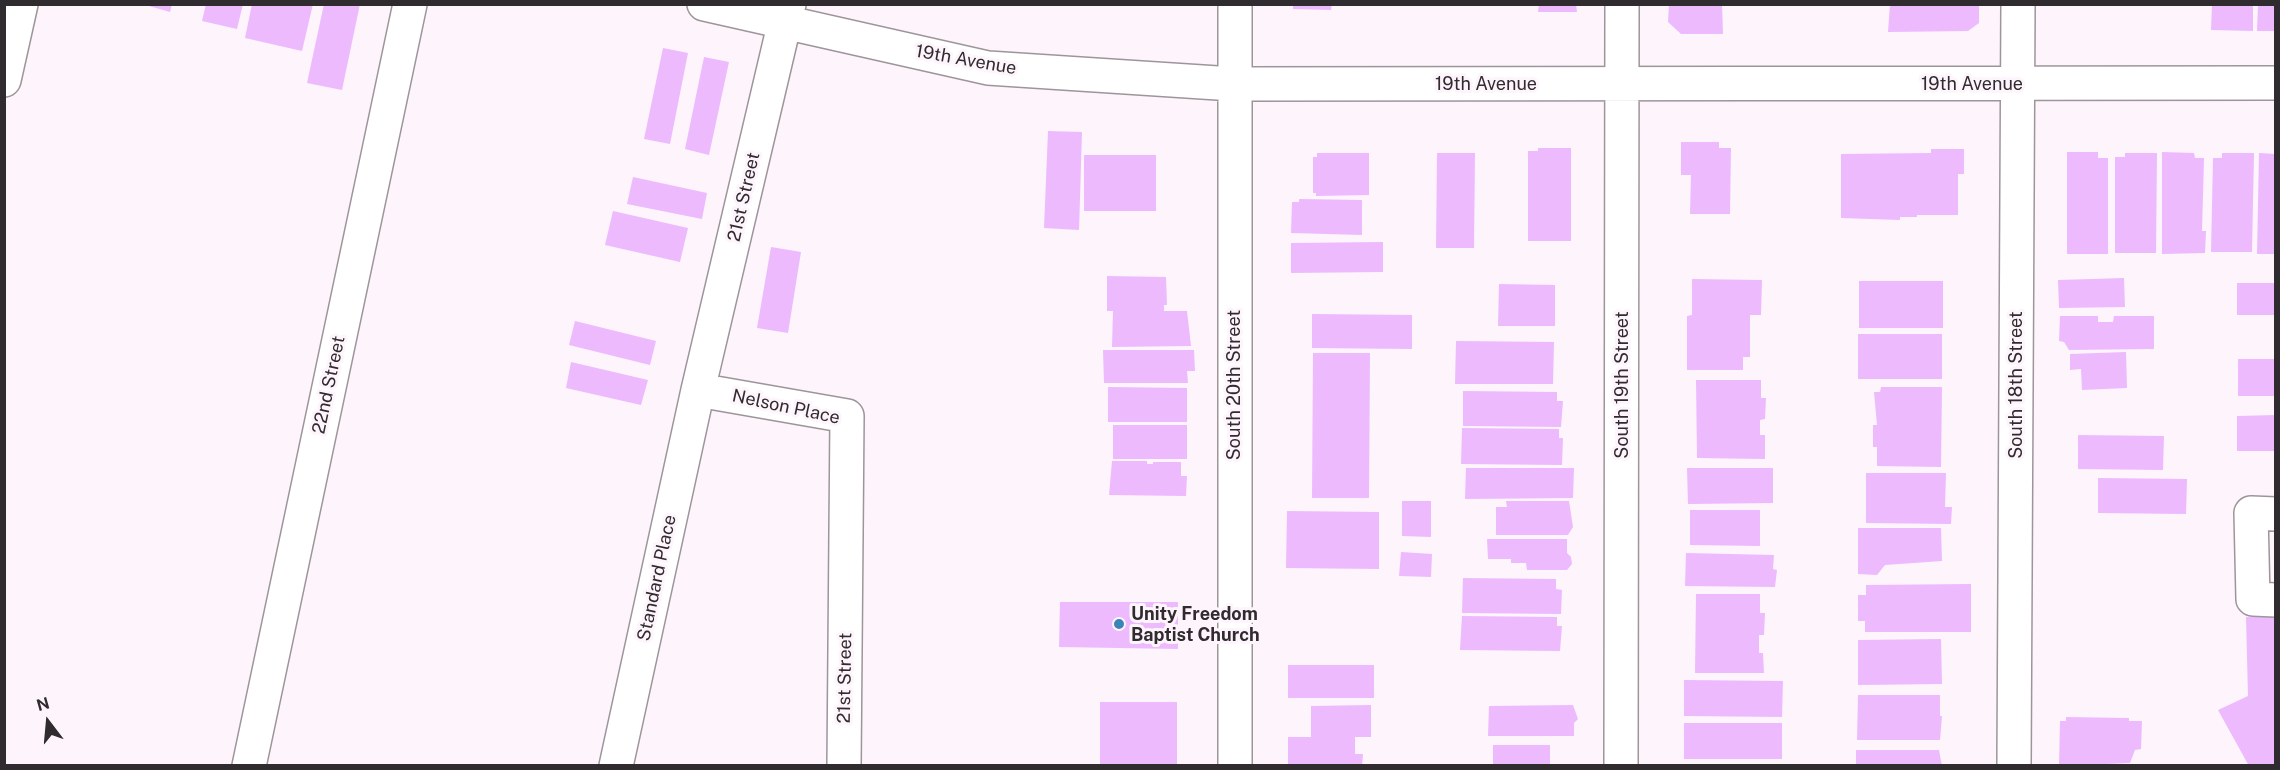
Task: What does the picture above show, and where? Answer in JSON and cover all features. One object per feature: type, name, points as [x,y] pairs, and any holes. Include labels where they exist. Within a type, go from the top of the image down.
[{"type":"street","points":[[4,80],[21,4]]},
{"type":"street","name":"22nd Street","points":[[249,765],[410,4]]},
{"type":"street","name":"19th Avenue","points":[[704,4],[787,13],[988,68],[1233,84],[2276,83]]},
{"type":"street","name":"South 20th Street","points":[[1235,4],[1233,84],[1235,765]]},
{"type":"street","name":"South 19th Street","points":[[1621,765],[1623,4]]},
{"type":"street","name":"South 18th Street","points":[[2014,765],[2018,4]]},
{"type":"street","name":"21st Street","points":[[698,390],[787,13]]},
{"type":"street","name":"Nelson Place","points":[[698,390],[847,416],[846,519]]},
{"type":"street","name":"Standard Place","points":[[616,765],[698,390]]},
{"type":"street","points":[[2264,599],[2251,513],[2276,514]]},
{"type":"street","name":"21st Street","points":[[844,765],[846,519]]},
{"type":"building","points":[[142,4],[172,4],[170,12]]},
{"type":"building","points":[[206,4],[243,4],[237,29],[202,21]]},
{"type":"building","points":[[252,4],[313,4],[302,51],[245,38]]},
{"type":"building","points":[[324,4],[360,4],[342,90],[307,83]]},
{"type":"building","points":[[1293,4],[1332,4],[1331,10],[1293,9]]},
{"type":"building","points":[[1539,4],[1576,4],[1577,12],[1538,12]]},
{"type":"building","points":[[1669,4],[1722,4],[1723,34],[1681,34],[1668,22]]},
{"type":"building","points":[[1890,4],[1979,4],[1979,23],[1968,31],[1888,32]]},
{"type":"building","points":[[2212,4],[2253,4],[2253,31],[2211,30]]},
{"type":"building","points":[[2258,4],[2276,4],[2276,31],[2257,31]]},
{"type":"building","points":[[663,48],[688,53],[670,144],[644,139]]},
{"type":"building","points":[[704,57],[729,62],[709,155],[685,149]]},
{"type":"building","points":[[1048,131],[1082,132],[1079,230],[1044,228]]},
{"type":"building","points":[[1681,142],[1719,142],[1719,148],[1731,148],[1730,214],[1690,214],[1691,175],[1681,175]]},
{"type":"building","points":[[1538,148],[1571,148],[1571,241],[1528,241],[1528,151],[1538,151]]},
{"type":"building","points":[[1931,149],[1964,149],[1964,174],[1958,174],[1958,215],[1917,215],[1917,217],[1900,217],[1900,220],[1841,218],[1841,154],[1931,153]]},
{"type":"building","points":[[2067,152],[2098,152],[2098,158],[2108,158],[2108,254],[2067,254]]},
{"type":"building","points":[[2162,152],[2194,153],[2195,158],[2204,158],[2202,231],[2206,231],[2205,253],[2162,254]]},
{"type":"building","points":[[1317,153],[1369,153],[1369,195],[1316,196],[1316,193],[1313,193],[1313,157],[1317,157]]},
{"type":"building","points":[[1437,153],[1475,153],[1474,248],[1436,248]]},
{"type":"building","points":[[2125,153],[2157,153],[2156,253],[2115,253],[2115,157],[2125,157]]},
{"type":"building","points":[[2222,153],[2254,153],[2252,252],[2211,252],[2213,158],[2222,158]]},
{"type":"building","points":[[2259,153],[2276,154],[2276,254],[2257,254]]},
{"type":"building","points":[[1084,155],[1156,155],[1156,211],[1084,211]]},
{"type":"building","points":[[633,177],[707,193],[702,219],[627,204]]},
{"type":"building","points":[[1299,199],[1362,200],[1362,235],[1291,233],[1292,202],[1299,202]]},
{"type":"building","points":[[613,211],[688,228],[680,262],[605,245]]},
{"type":"building","points":[[1383,242],[1383,272],[1291,273],[1291,243]]},
{"type":"building","points":[[771,247],[801,252],[788,333],[757,328]]},
{"type":"building","points":[[1107,276],[1166,277],[1167,305],[1164,305],[1164,311],[1187,311],[1191,346],[1112,347],[1113,311],[1107,311]]},
{"type":"building","points":[[2124,278],[2125,307],[2059,308],[2058,280]]},
{"type":"building","points":[[1692,279],[1762,280],[1761,315],[1750,315],[1750,357],[1743,357],[1743,370],[1687,370],[1687,316],[1692,315]]},
{"type":"building","points":[[1859,281],[1943,281],[1943,328],[1859,328]]},
{"type":"building","points":[[2237,283],[2276,283],[2276,315],[2237,315]]},
{"type":"building","points":[[1499,284],[1555,285],[1555,326],[1498,326]]},
{"type":"building","points":[[1312,314],[1412,315],[1412,349],[1312,348]]},
{"type":"building","points":[[2060,316],[2098,316],[2098,322],[2113,322],[2114,316],[2154,316],[2154,349],[2069,350],[2064,342],[2059,341]]},
{"type":"building","points":[[575,321],[656,341],[650,365],[569,345]]},
{"type":"building","points":[[1858,334],[1942,334],[1942,379],[1858,379]]},
{"type":"building","points":[[1456,341],[1554,342],[1553,384],[1455,384]]},
{"type":"building","points":[[1103,350],[1194,350],[1195,371],[1187,371],[1188,383],[1104,383]]},
{"type":"building","points":[[2126,352],[2127,388],[2082,390],[2081,369],[2070,370],[2070,354]]},
{"type":"building","points":[[1313,353],[1370,353],[1369,498],[1312,498]]},
{"type":"building","points":[[2238,359],[2276,359],[2276,396],[2238,396]]},
{"type":"building","points":[[571,362],[648,380],[641,405],[566,388]]},
{"type":"building","points":[[1696,380],[1761,380],[1761,398],[1766,398],[1765,419],[1760,420],[1760,435],[1765,435],[1765,459],[1697,458]]},
{"type":"building","points":[[1108,387],[1187,388],[1187,422],[1108,422]]},
{"type":"building","points":[[1881,387],[1942,387],[1941,467],[1877,466],[1877,447],[1873,447],[1873,425],[1877,425],[1874,392],[1880,392]]},
{"type":"building","points":[[1463,391],[1557,392],[1557,401],[1563,401],[1561,427],[1463,426]]},
{"type":"building","points":[[2276,415],[2276,451],[2237,451],[2237,416]]},
{"type":"building","points":[[1113,425],[1187,425],[1187,459],[1113,459]]},
{"type":"building","points":[[1462,428],[1559,429],[1559,438],[1563,438],[1562,465],[1461,464]]},
{"type":"building","points":[[2078,435],[2164,436],[2163,470],[2078,469]]},
{"type":"building","points":[[1112,461],[1147,461],[1147,464],[1181,462],[1181,476],[1187,476],[1186,496],[1109,495]]},
{"type":"building","points":[[1466,468],[1574,468],[1573,498],[1465,499]]},
{"type":"building","points":[[1687,468],[1773,468],[1773,503],[1688,504]]},
{"type":"building","points":[[1866,473],[1946,473],[1945,507],[1952,507],[1951,524],[1866,523]]},
{"type":"building","points":[[2098,478],[2187,479],[2186,514],[2098,513]]},
{"type":"building","points":[[1402,501],[1431,501],[1431,537],[1402,536]]},
{"type":"building","points":[[1506,501],[1569,501],[1573,527],[1568,535],[1496,535],[1496,507],[1507,507]]},
{"type":"building","points":[[1690,510],[1760,510],[1760,546],[1690,545]]},
{"type":"building","points":[[1287,511],[1379,512],[1379,569],[1286,568]]},
{"type":"building","points":[[1858,528],[1941,528],[1942,561],[1885,565],[1877,575],[1858,574]]},
{"type":"building","points":[[1487,539],[1567,539],[1567,553],[1571,557],[1572,564],[1567,570],[1527,570],[1526,563],[1511,563],[1511,559],[1488,559]]},
{"type":"building","points":[[1401,552],[1432,554],[1431,577],[1399,576]]},
{"type":"building","points":[[1686,553],[1774,555],[1773,569],[1777,570],[1775,587],[1685,586]]},
{"type":"building","points":[[1463,578],[1556,579],[1556,589],[1562,590],[1561,614],[1462,613]]},
{"type":"building","points":[[1971,584],[1971,632],[1865,632],[1865,621],[1858,621],[1858,595],[1866,595],[1866,585]]},
{"type":"building","points":[[1696,594],[1760,594],[1760,613],[1765,613],[1764,635],[1759,635],[1759,653],[1763,653],[1764,673],[1695,673]]},
{"type":"building","name":"Unity Freedom Baptist Church","points":[[1060,602],[1178,602],[1178,649],[1059,647]]},
{"type":"building","points":[[1462,616],[1557,617],[1557,626],[1562,626],[1560,651],[1460,650]]},
{"type":"building","points":[[2246,617],[2276,617],[2276,766],[2249,766],[2218,710],[2248,696]]},
{"type":"building","points":[[1941,639],[1942,684],[1858,685],[1858,640]]},
{"type":"building","points":[[1288,665],[1374,665],[1374,698],[1288,698]]},
{"type":"building","points":[[1684,680],[1783,681],[1782,717],[1684,716]]},
{"type":"building","points":[[1858,695],[1940,695],[1940,716],[1942,716],[1940,740],[1857,740]]},
{"type":"building","points":[[1100,702],[1177,702],[1177,766],[1100,766]]},
{"type":"building","points":[[1371,705],[1371,737],[1355,737],[1355,754],[1363,754],[1362,766],[1288,766],[1288,737],[1311,737],[1311,706]]},
{"type":"building","points":[[1573,705],[1578,719],[1574,723],[1574,736],[1488,736],[1489,706]]},
{"type":"building","points":[[2066,717],[2129,718],[2129,721],[2142,721],[2141,749],[2135,750],[2130,763],[2059,766],[2060,721],[2066,721]]},
{"type":"building","points":[[1684,723],[1782,723],[1782,759],[1684,759]]},
{"type":"building","points":[[1493,745],[1550,745],[1550,766],[1493,766]]},
{"type":"building","points":[[1856,750],[1939,750],[1942,766],[1856,766]]},
{"type":"place","name":"Unity Freedom Baptist Church","points":[[1119,624]]}]
